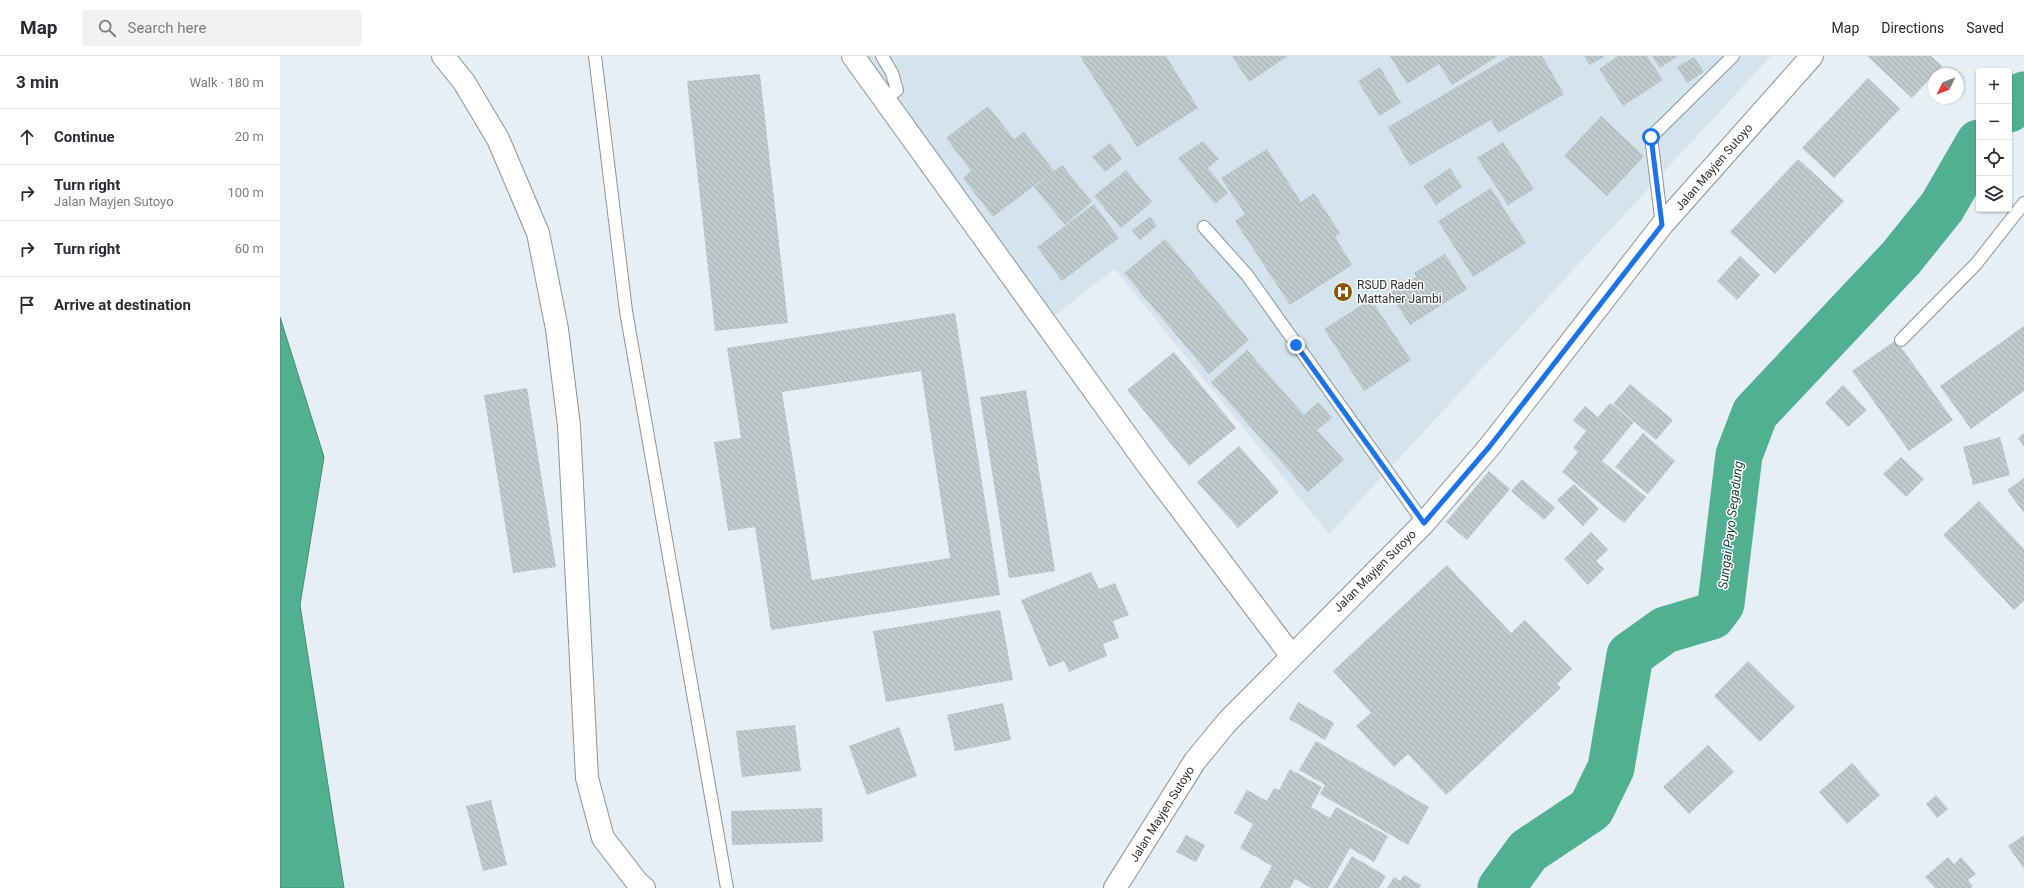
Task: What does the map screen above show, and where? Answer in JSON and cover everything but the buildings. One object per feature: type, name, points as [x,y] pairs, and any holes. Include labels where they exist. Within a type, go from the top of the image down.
[{"type":"street","points":[[443,56],[464,82],[498,139],[538,233],[557,329],[569,426],[587,778],[603,838],[637,882],[644,888]]},
{"type":"street","points":[[853,56],[1145,462],[1291,655]]},
{"type":"street","name":"Jalan Mayjen Sutoyo","points":[[1115,888],[1195,761],[1227,722],[1291,655],[1424,523],[1490,446],[1662,225],[1812,56]]},
{"type":"lane","points":[[595,56],[626,311],[727,888]]},
{"type":"lane","points":[[882,56],[892,73],[897,90],[884,99]]},
{"type":"lane","points":[[1662,225],[1651,137],[1733,56]]},
{"type":"lane","points":[[1901,340],[1976,264],[2024,203]]},
{"type":"lane","points":[[1204,227],[1247,275],[1424,523]]},
{"type":"shaded area","name":"RSUD Raden Mattaher Jambi","points":[[864,56],[1771,56],[1329,534],[1115,269],[1055,315]]},
{"type":"shaded area","points":[[280,317],[324,457],[300,605],[344,888],[280,888]]},
{"type":"waterway","name":"Sungai Payo Segadung","points":[[2012,106],[2024,95]]},
{"type":"waterway","name":"Sungai Payo Segadung","points":[[1501,888],[1528,851],[1591,809],[1611,768],[1630,655],[1665,630],[1712,616],[1721,604],[1739,455],[1755,413],[1901,258],[1942,207],[1976,148]]},
{"type":"place","name":"RSUD Raden Mattaher Jambi","points":[[1343,292]]},
{"type":"route","points":[[1296,345],[1424,523],[1490,446],[1662,225],[1651,137]]}]
